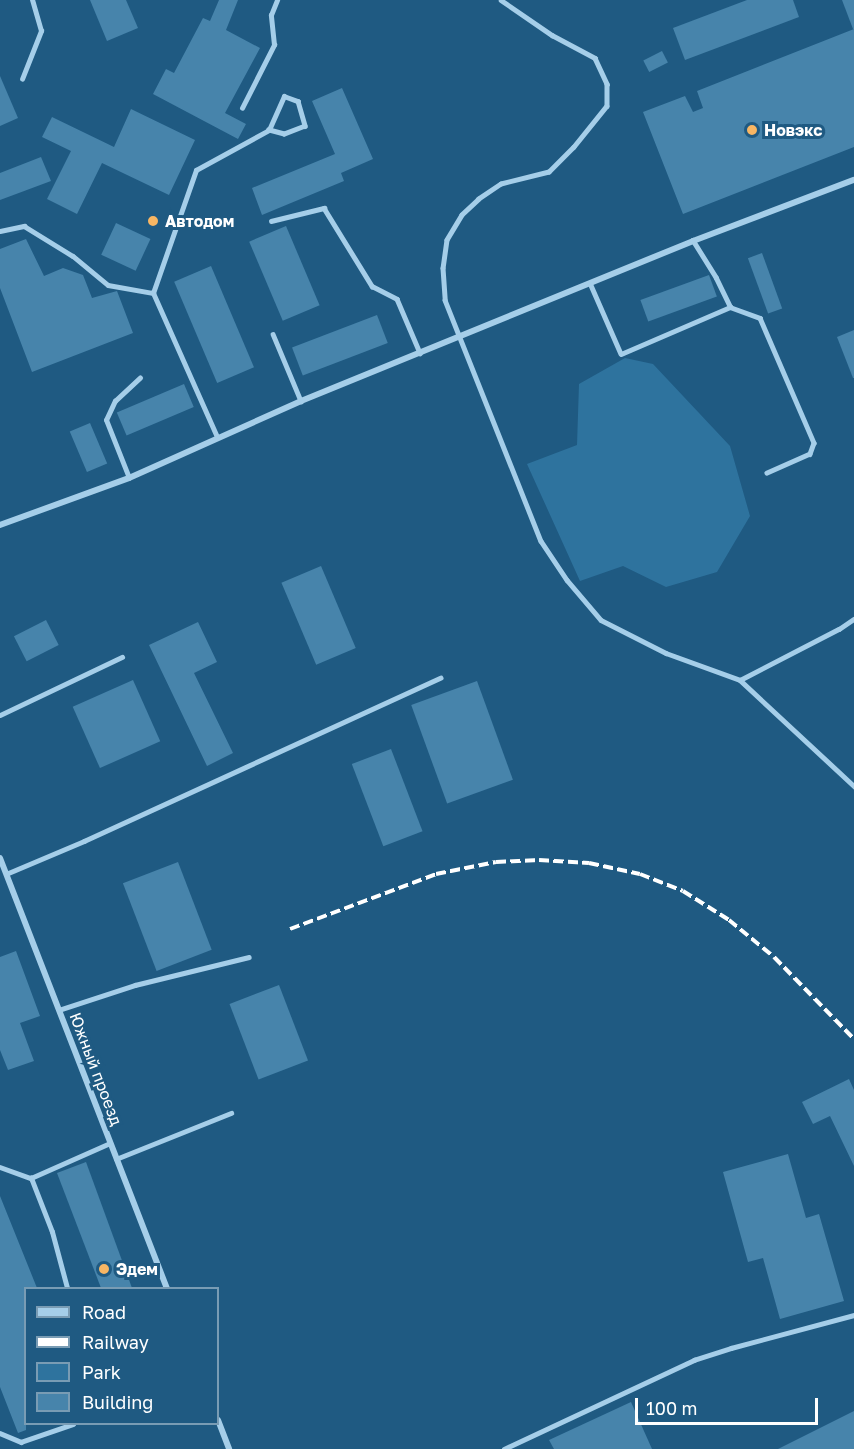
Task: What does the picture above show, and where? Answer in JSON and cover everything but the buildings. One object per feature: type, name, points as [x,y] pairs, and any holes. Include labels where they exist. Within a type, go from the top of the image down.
[{"type":"street","points":[[0,525],[129,478],[301,401],[693,241],[854,180]]},
{"type":"street","name":"Южный проезд","points":[[0,858],[167,1287]]},
{"type":"street","points":[[219,1423],[228,1449]]},
{"type":"lane","points":[[22,79],[41,31],[32,0]]},
{"type":"lane","points":[[242,108],[274,45],[270,15],[277,0]]},
{"type":"lane","points":[[501,0],[552,35],[596,58],[607,84],[606,106],[574,147],[549,172],[501,184],[478,199],[462,215],[447,240],[442,268],[445,300],[540,541],[567,580],[601,620],[666,653],[740,680],[854,786]]},
{"type":"lane","points":[[217,437],[153,293],[196,170],[269,130],[284,96],[297,101],[305,126],[284,134],[269,130]]},
{"type":"lane","points":[[271,221],[324,208],[372,286],[397,299],[420,353]]},
{"type":"lane","points":[[0,231],[24,226],[73,256],[108,285],[153,293]]},
{"type":"lane","points":[[693,241],[716,278],[730,307]]},
{"type":"lane","points":[[590,283],[621,354],[730,307],[760,318],[814,443],[810,454],[767,473]]},
{"type":"lane","points":[[273,334],[301,401]]},
{"type":"lane","points":[[129,478],[106,420],[115,401],[140,378]]},
{"type":"lane","points":[[740,680],[854,619]]},
{"type":"lane","points":[[0,715],[122,657]]},
{"type":"lane","points":[[6,874],[84,841],[440,678]]},
{"type":"lane","points":[[59,1010],[135,985],[249,957]]},
{"type":"lane","points":[[116,1159],[231,1113]]},
{"type":"lane","points":[[0,1167],[32,1178],[110,1143]]},
{"type":"lane","points":[[32,1178],[52,1232],[67,1287]]},
{"type":"lane","points":[[504,1449],[694,1360],[854,1315]]},
{"type":"lane","points":[[0,1433],[21,1442],[70,1425]]},
{"type":"green space","points":[[625,358],[653,364],[730,446],[750,516],[717,572],[666,587],[623,566],[580,581],[527,464],[577,445],[579,384]]},
{"type":"railway","points":[[290,929],[436,874],[496,862],[539,860],[589,863],[640,874],[683,891],[729,920],[774,957],[854,1039]]},
{"type":"place","name":"Новэкс","points":[[752,130]]},
{"type":"place","name":"Автодом","points":[[153,221]]},
{"type":"place","name":"Эдем","points":[[104,1269]]}]
